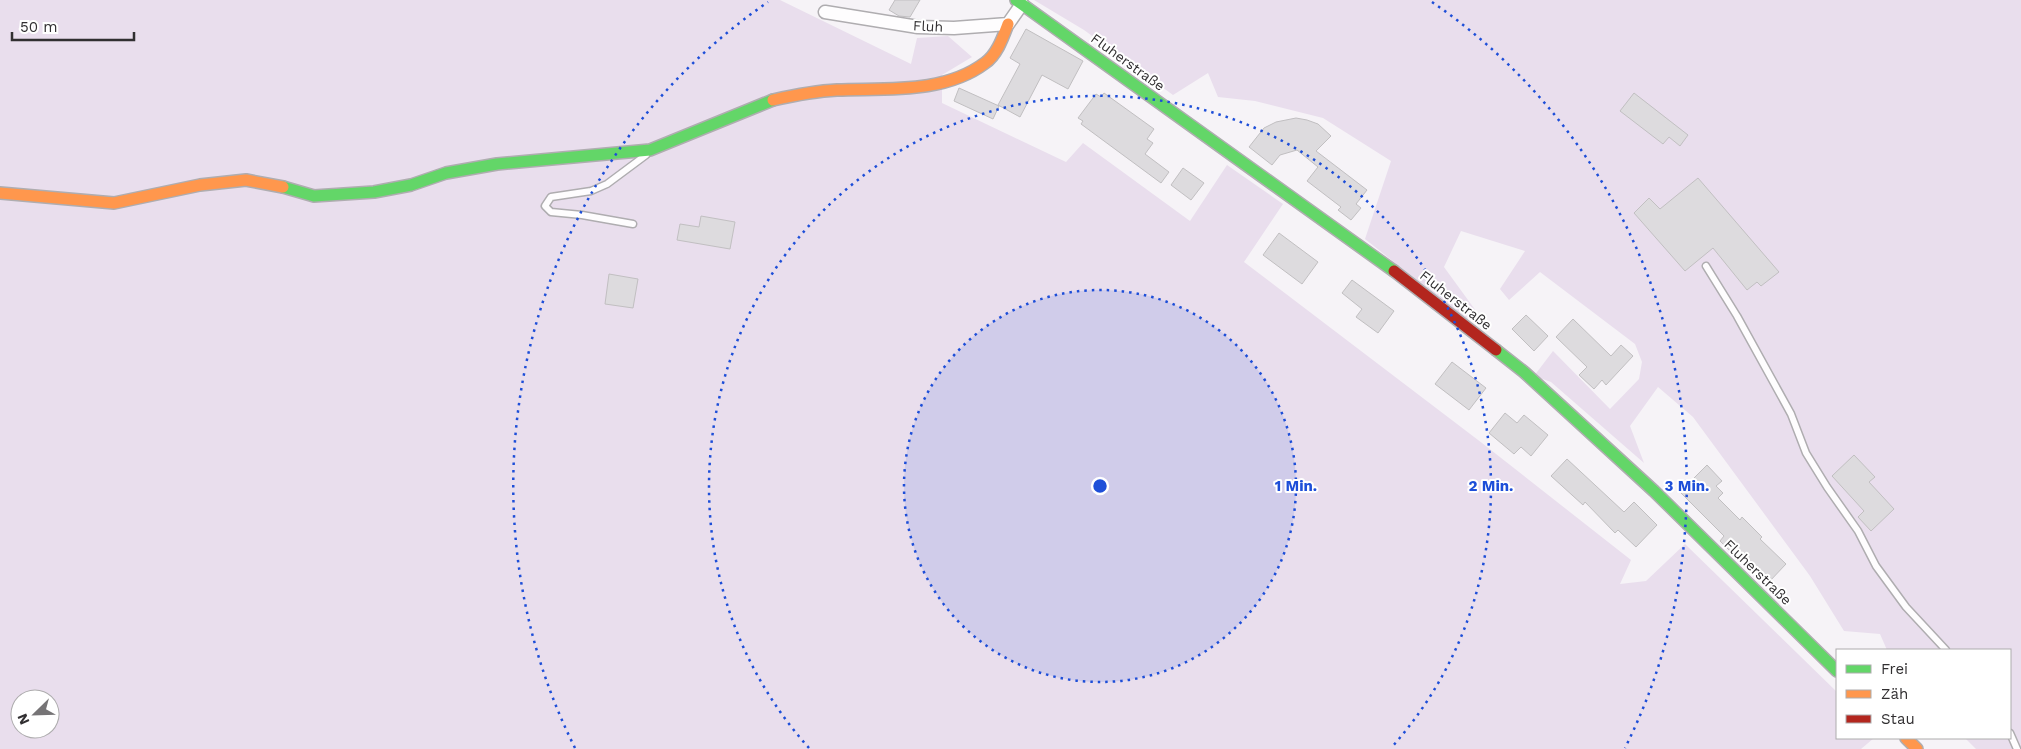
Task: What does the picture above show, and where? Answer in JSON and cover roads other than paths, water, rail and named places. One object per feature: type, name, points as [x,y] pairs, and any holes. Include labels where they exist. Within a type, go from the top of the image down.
[{"type":"street","points":[[0,193],[114,203],[200,185],[246,180],[269,183],[314,196],[340,195],[374,192],[411,185],[446,174],[497,164],[650,150],[773,100],[802,93],[838,90],[883,90],[939,84],[966,75],[987,62],[1002,40],[1020,2]]},
{"type":"street","name":"Fluherstraße","points":[[1020,2],[1409,282],[1524,372],[1654,491],[1836,670]]},
{"type":"street","name":"Fluh","points":[[825,12],[918,27],[954,28],[1008,24]]},
{"type":"street","points":[[1907,739],[1917,749]]},
{"type":"lane","points":[[633,224],[582,215],[551,212],[545,206],[551,197],[591,191],[607,184],[643,158],[650,150]]},
{"type":"lane","points":[[1706,266],[1737,316],[1791,414],[1806,453],[1858,531],[1876,566],[1906,607],[1945,649]]},
{"type":"lane","points":[[2011,735],[2017,749]]}]
